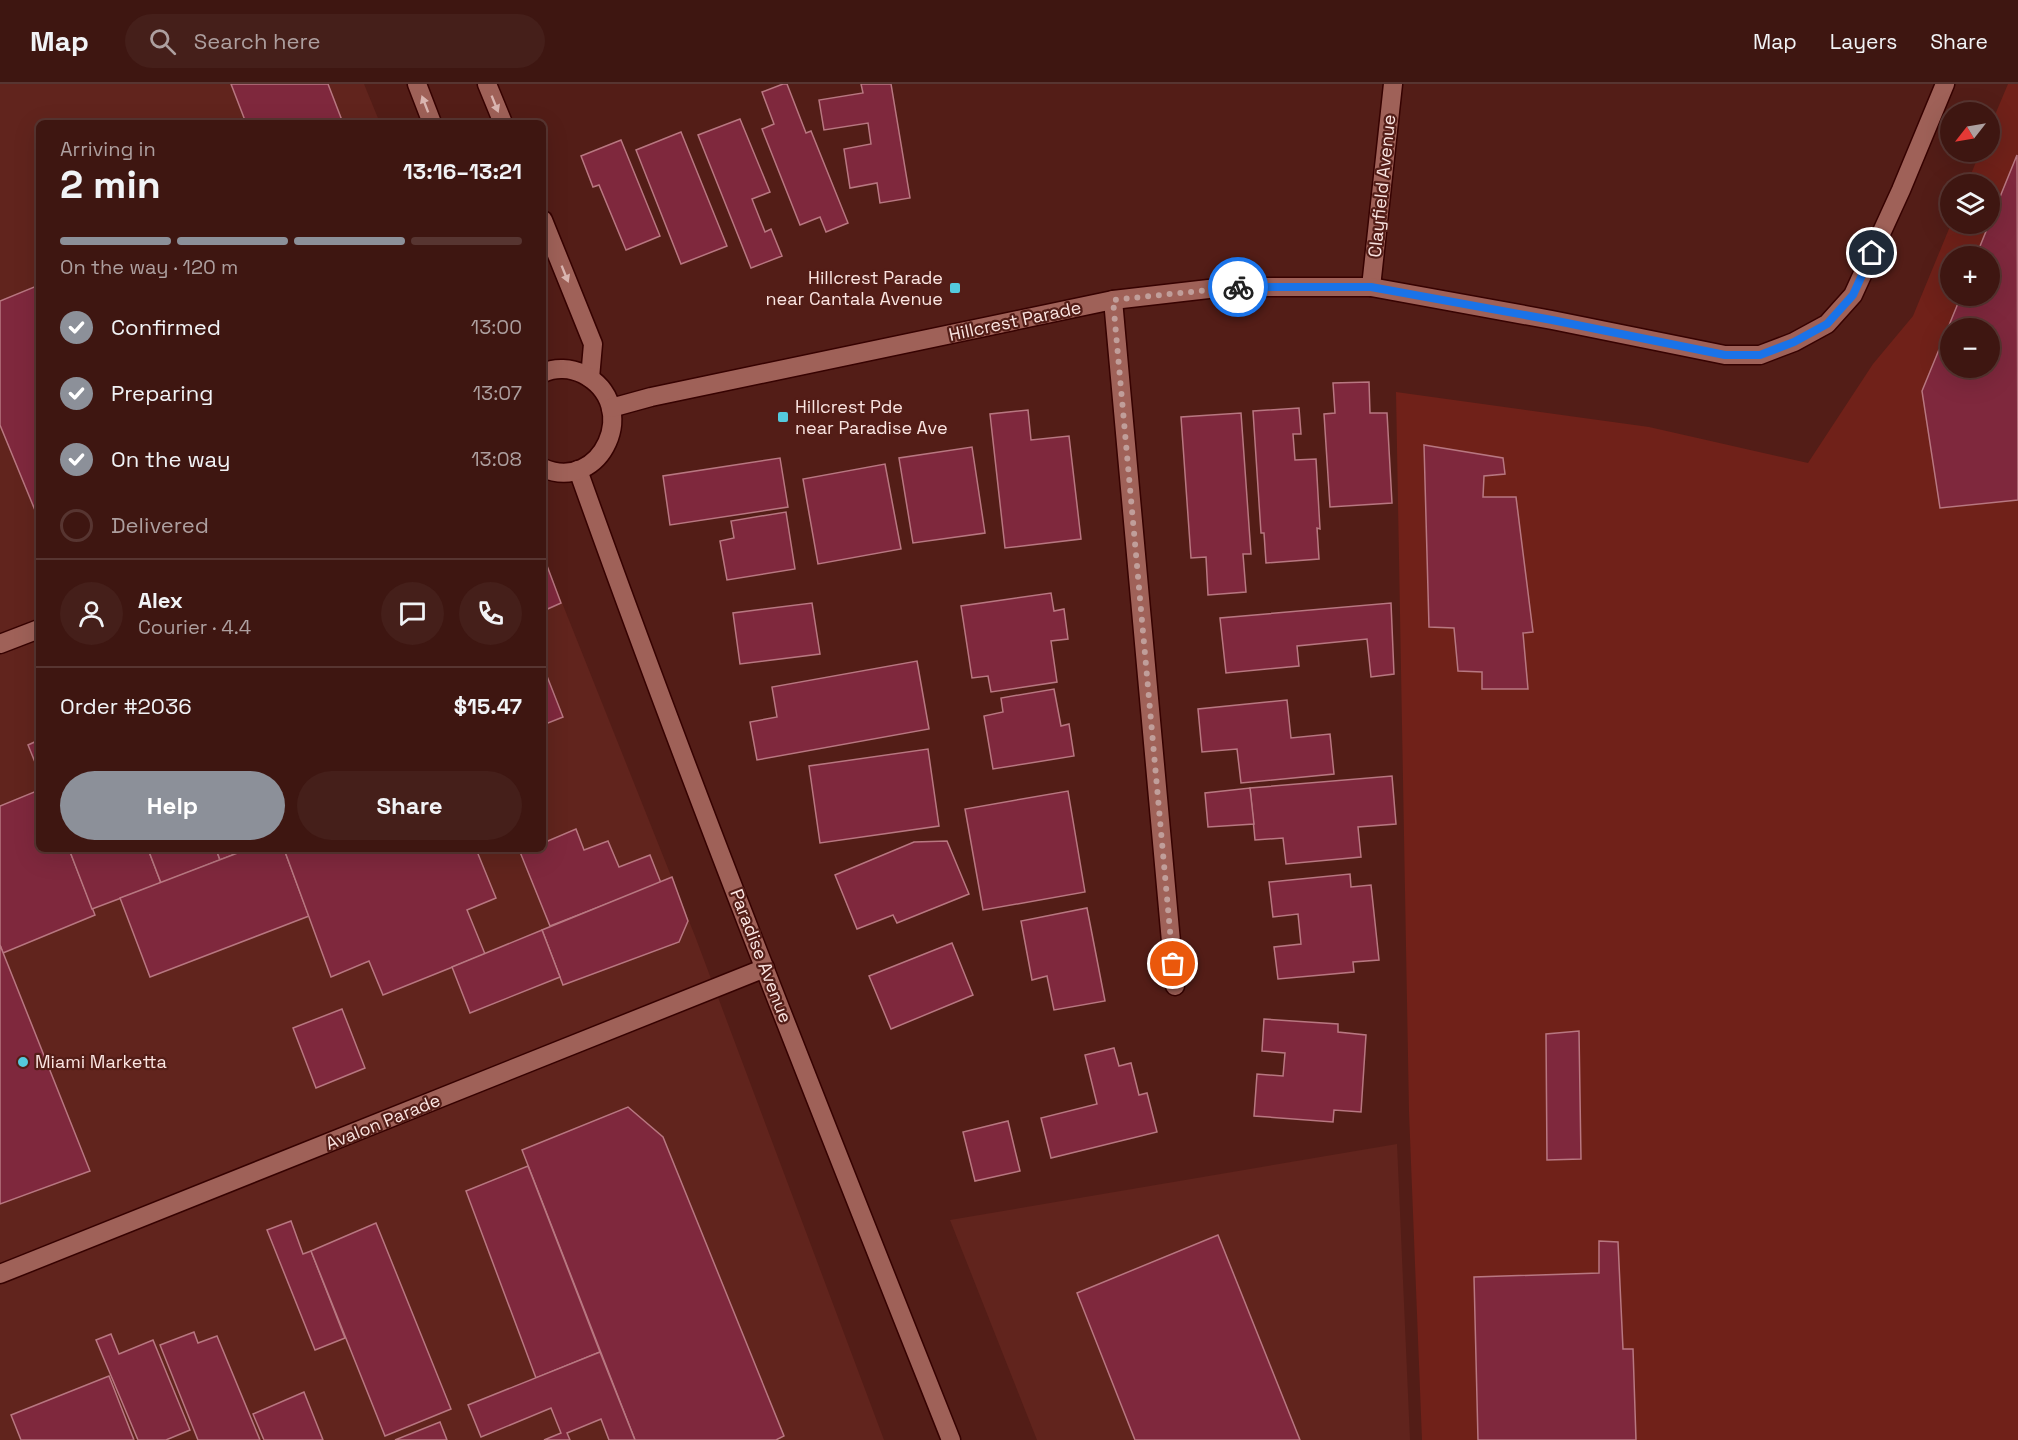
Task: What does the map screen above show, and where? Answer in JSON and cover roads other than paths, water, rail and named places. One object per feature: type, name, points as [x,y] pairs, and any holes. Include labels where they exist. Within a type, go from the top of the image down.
[{"type":"street","points":[[417,84],[431,120]]},
{"type":"street","points":[[487,84],[502,120]]},
{"type":"street","name":"Clayfield Avenue","points":[[1371,287],[1394,84]]},
{"type":"street","name":"Hillcrest Parade","points":[[611,408],[651,397],[1113,300],[1226,287],[1371,287],[1725,355],[1760,355],[1794,342],[1827,324],[1853,295],[1901,190],[1945,84]]},
{"type":"street","points":[[546,227],[593,344],[590,378]]},
{"type":"street","points":[[1113,300],[1175,986]]},
{"type":"street","points":[[546,372],[563,369],[577,371],[590,378],[607,396],[613,423],[610,438],[603,452],[592,463],[578,470],[563,472],[546,469]]},
{"type":"street","name":"Paradise Avenue","points":[[578,470],[608,556],[765,968],[951,1440]]},
{"type":"street","points":[[0,644],[36,630]]},
{"type":"street","name":"Avalon Parade","points":[[0,1274],[765,968]]},
{"type":"place","name":"Hillcrest Parade near Cantala Avenue","points":[[955,288]]},
{"type":"place","name":"Hillcrest Pde near Paradise Ave","points":[[783,417]]},
{"type":"place","name":"Miami Marketta","points":[[23,1062]]}]
